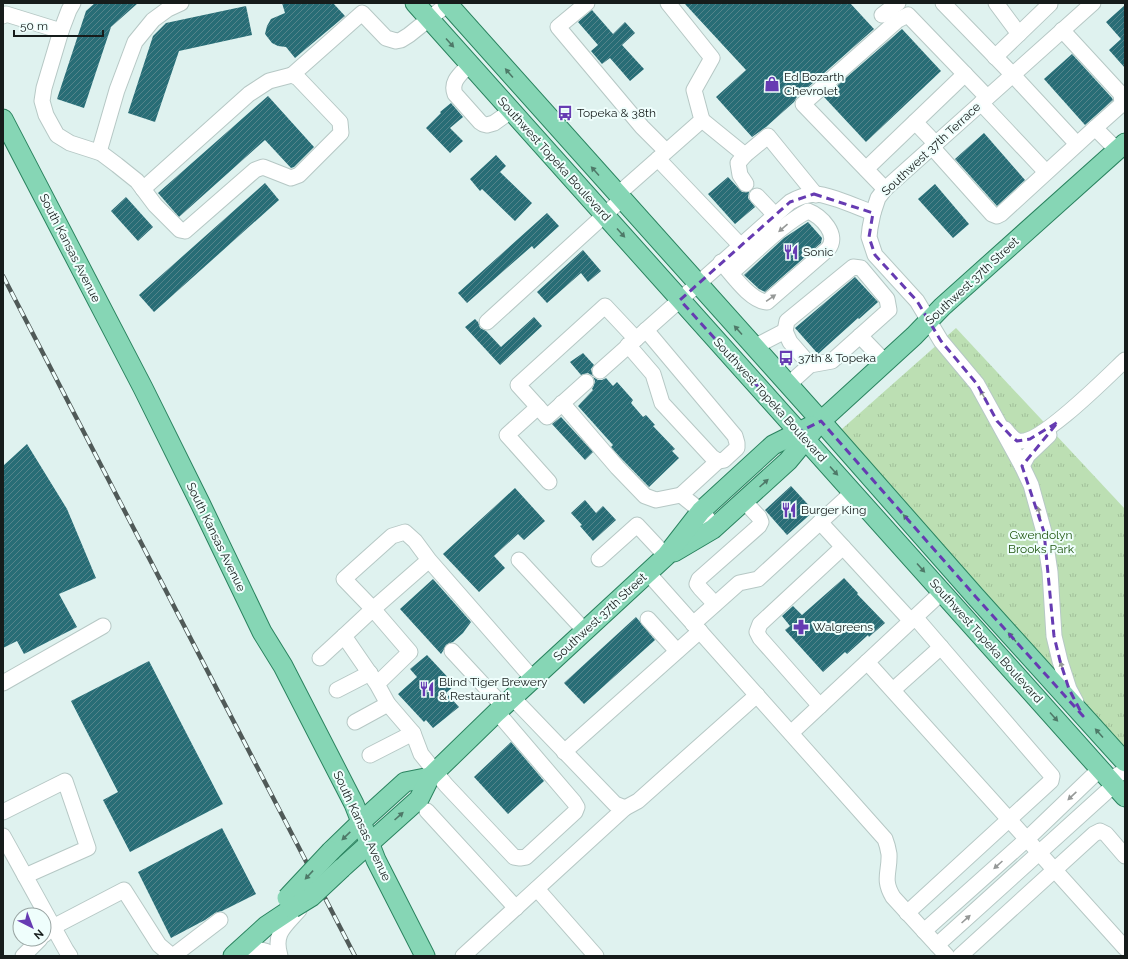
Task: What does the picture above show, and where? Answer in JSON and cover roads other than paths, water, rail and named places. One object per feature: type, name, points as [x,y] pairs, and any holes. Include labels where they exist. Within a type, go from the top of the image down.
[{"type":"main road","name":"Southwest Topeka Boulevard","points":[[415,3],[942,592],[1115,780]]},
{"type":"main road","name":"Southwest Topeka Boulevard","points":[[448,3],[619,197],[821,421],[974,596],[1125,762]]},
{"type":"main road","name":"South Kansas Avenue","points":[[3,120],[146,395],[262,632],[283,666],[362,821],[376,860],[425,956]]},
{"type":"main road","name":"Southwest 37th Street","points":[[235,954],[266,926],[292,907],[311,897],[419,799],[433,774],[504,705],[666,556],[701,511],[773,445],[802,436],[821,421],[914,336],[927,320],[1121,146]]},
{"type":"main road","name":"Southwest 37th Street","points":[[666,556],[715,527],[788,461],[802,436]]},
{"type":"main road","name":"Southwest 37th Street","points":[[292,907],[331,851],[362,821],[405,782],[433,774]]},
{"type":"street","points":[[73,3],[61,31],[44,88],[42,101],[46,115],[56,135],[70,143],[99,152],[137,181],[155,205],[180,230],[185,231],[255,170],[263,167],[291,178],[299,175],[341,133],[340,122],[298,78],[292,75]]},
{"type":"street","points":[[99,152],[117,90],[134,42],[153,20],[168,9],[181,3]]},
{"type":"street","points":[[143,189],[249,94],[269,81],[292,75],[362,13],[386,38],[396,42],[409,35],[448,3]]},
{"type":"street","points":[[587,3],[558,28],[642,126],[662,155],[740,245]]},
{"type":"street","points":[[668,3],[712,58],[694,90],[702,120],[745,155]]},
{"type":"street","points":[[882,15],[898,3]]},
{"type":"street","points":[[942,3],[1077,144]]},
{"type":"street","points":[[996,3],[1019,34]]},
{"type":"street","points":[[995,57],[1050,4],[1049,3]]},
{"type":"street","name":"Southwest 37th Terrace","points":[[1084,716],[1069,689],[1060,661],[1054,636],[1050,572],[1044,532],[1037,504],[1022,466],[976,384],[941,341],[927,320],[917,301],[875,254],[869,237],[873,213],[878,198],[885,189],[1093,3]]},
{"type":"street","points":[[6,11],[61,31]]},
{"type":"street","points":[[885,189],[804,104],[898,20],[908,15],[965,74],[984,100],[1046,172]]},
{"type":"street","points":[[915,122],[992,214],[997,216],[1001,214],[1122,104],[1121,94],[1062,30]]},
{"type":"street","points":[[470,64],[454,81],[453,88],[455,94],[480,122],[487,125],[494,123],[511,111]]},
{"type":"street","points":[[866,169],[965,74]]},
{"type":"street","points":[[487,322],[604,215],[619,197],[662,155],[702,120]]},
{"type":"street","points":[[1096,128],[1121,146]]},
{"type":"street","points":[[746,184],[740,175],[738,163],[745,155],[768,136],[816,195]]},
{"type":"street","points":[[600,371],[790,202],[801,196],[816,195],[831,198],[873,213]]},
{"type":"street","points":[[757,196],[775,215]]},
{"type":"street","points":[[816,214],[831,198]]},
{"type":"street","points":[[721,262],[731,274],[756,299],[761,302],[767,302],[832,245],[832,234],[821,218],[808,211],[798,216],[731,274]]},
{"type":"street","points":[[861,268],[875,254]]},
{"type":"street","points":[[788,385],[810,365],[832,361],[889,310],[887,299],[861,268],[853,267],[787,321],[786,331],[790,342],[810,365]]},
{"type":"street","points":[[562,403],[617,467],[645,496],[656,500],[681,495],[718,461],[724,460],[737,448],[735,436],[605,306],[518,384],[547,417],[562,403],[586,382]]},
{"type":"street","points":[[754,347],[786,331]]},
{"type":"street","points":[[860,336],[885,362]]},
{"type":"street","points":[[637,338],[653,374],[662,402],[712,457],[718,461]]},
{"type":"street","points":[[997,421],[1017,441],[1030,439],[1058,422],[1125,360]]},
{"type":"street","points":[[538,407],[507,435],[549,482]]},
{"type":"street","points":[[1022,466],[1028,455],[1048,436],[1058,422]]},
{"type":"street","points":[[564,752],[677,651],[715,604],[739,583],[758,579],[853,492]]},
{"type":"street","points":[[681,495],[701,511],[715,527]]},
{"type":"street","points":[[715,604],[697,584],[699,579],[759,526],[761,522],[759,517],[744,501]]},
{"type":"street","points":[[820,522],[843,548],[941,647],[1052,776],[1051,781],[907,913]]},
{"type":"street","points":[[599,559],[637,525],[666,556]]},
{"type":"street","points":[[337,690],[374,678],[410,652],[373,609],[344,579],[392,536],[405,532],[416,541],[429,560],[533,679]]},
{"type":"street","points":[[820,706],[760,638],[757,632],[760,624],[843,548]]},
{"type":"street","points":[[320,658],[429,560]]},
{"type":"street","points":[[519,560],[585,631]]},
{"type":"street","points":[[648,573],[885,839],[889,856],[886,871],[888,888],[893,897],[942,951],[1039,853],[1115,780]]},
{"type":"street","points":[[790,733],[942,592]]},
{"type":"street","points":[[648,619],[677,651]]},
{"type":"street","points":[[3,684],[103,626]]},
{"type":"street","points":[[344,636],[374,678],[388,704],[412,733],[421,754],[433,774],[514,857],[520,858],[526,857],[576,812],[577,807],[504,705]]},
{"type":"street","points":[[893,690],[941,647]]},
{"type":"street","points":[[452,651],[504,705],[564,752],[615,804],[625,808]]},
{"type":"street","points":[[867,662],[1125,948]]},
{"type":"street","points":[[467,955],[536,889],[625,808],[638,801],[757,695]]},
{"type":"street","points":[[355,722],[388,704]]},
{"type":"street","points":[[370,754],[412,733]]},
{"type":"street","points":[[924,931],[1026,839],[1115,780]]},
{"type":"street","points":[[3,812],[65,781],[88,848],[25,876]]},
{"type":"street","points":[[427,811],[516,908]]},
{"type":"street","points":[[960,956],[1094,834],[1100,831],[1106,834],[1125,856]]},
{"type":"street","points":[[3,836],[25,876],[38,907]]},
{"type":"street","points":[[536,889],[596,956]]},
{"type":"street","points":[[52,929],[124,890],[159,945],[172,956],[220,920]]},
{"type":"street","points":[[280,956],[277,945],[278,938],[292,907]]},
{"type":"street","points":[[52,935],[70,956]]},
{"type":"street","points":[[23,956],[32,947]]},
{"type":"street","points":[[235,954],[248,949],[255,949],[268,952],[276,956]]},
{"type":"railway","points":[[3,276],[355,956]]},
{"type":"place","name":"Ed Bozarth Chevrolet","points":[[772,84]]},
{"type":"place","name":"Topeka & 38th","points":[[565,113]]},
{"type":"place","name":"Sonic","points":[[791,252]]},
{"type":"place","name":"37th & Topeka","points":[[786,358]]},
{"type":"place","name":"Burger King","points":[[789,510]]},
{"type":"place","name":"Walgreens","points":[[801,627]]},
{"type":"place","name":"Blind Tiger Brewery & Restaurant","points":[[427,689]]},
{"type":"park label","name":"Gwendolyn Brooks Park","points":[[1041,542]]}]
